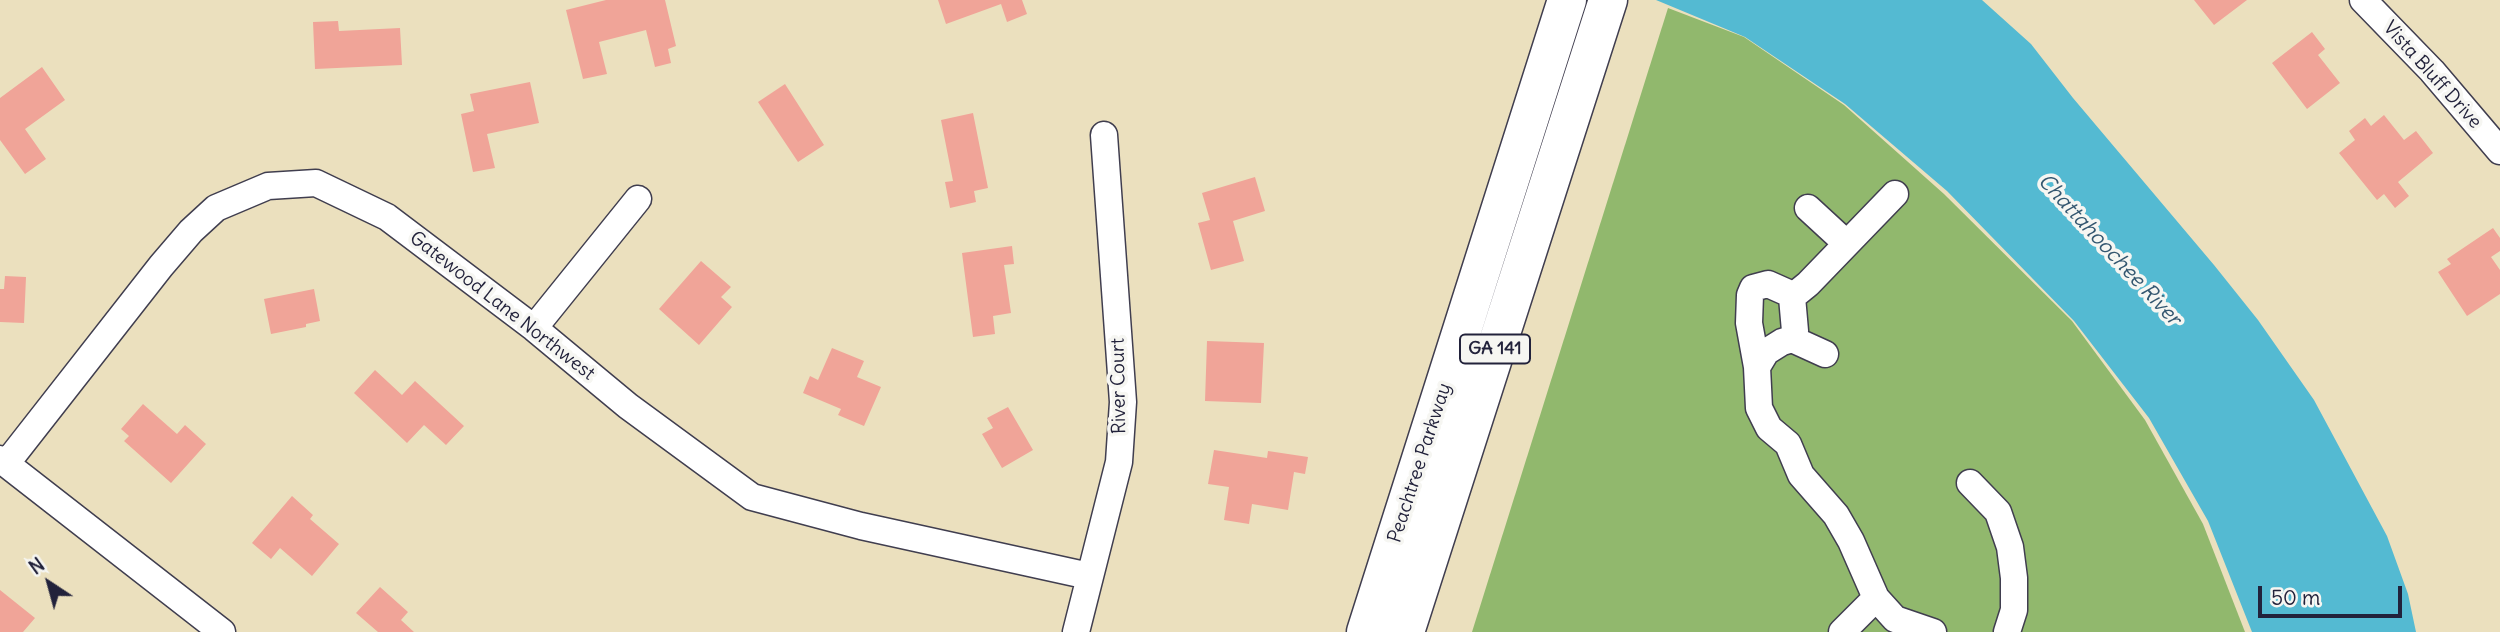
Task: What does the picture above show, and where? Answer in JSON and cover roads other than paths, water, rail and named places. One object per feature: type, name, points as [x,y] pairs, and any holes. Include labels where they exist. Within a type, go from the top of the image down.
[{"type":"highway","name":"Peachtree Parkway","points":[[1366,632],[1567,0]]},
{"type":"highway","name":"Peachtree Parkway","points":[[1405,632],[1608,0]]},
{"type":"street","name":"Vista Bluff Drive","points":[[2363,0],[2432,71],[2500,151]]},
{"type":"street","name":"River Court","points":[[1076,632],[1119,462],[1123,402],[1104,135]]},
{"type":"street","name":"Gatewood Lane Northwest","points":[[3,462],[161,266],[191,231],[216,208],[268,186],[316,183],[387,217],[534,328],[628,406],[752,497],[861,526],[1089,576]]},
{"type":"street","points":[[1792,297],[1808,284],[1895,194]]},
{"type":"street","points":[[534,328],[638,199]]},
{"type":"street","points":[[1808,208],[1846,243]]},
{"type":"street","points":[[1793,339],[1795,331],[1792,297],[1768,284],[1753,288],[1749,323],[1757,367],[1759,408],[1769,428],[1788,444],[1801,475],[1836,515],[1852,541],[1876,598],[1895,619],[1933,632]]},
{"type":"street","points":[[1757,367],[1766,352],[1793,339],[1825,355]]},
{"type":"street","points":[[3,462],[222,632]]},
{"type":"street","points":[[1970,483],[1998,512],[2010,547],[2014,610],[2007,632]]},
{"type":"street","points":[[1842,632],[1876,598]]},
{"type":"water","name":"Chattahoochee River","points":[[1656,0],[1982,0],[2031,44],[2258,320],[2314,400],[2387,536],[2408,594],[2416,632],[2252,632],[2208,521],[2149,418],[2074,321],[1947,191],[1845,104],[1745,37]]}]
